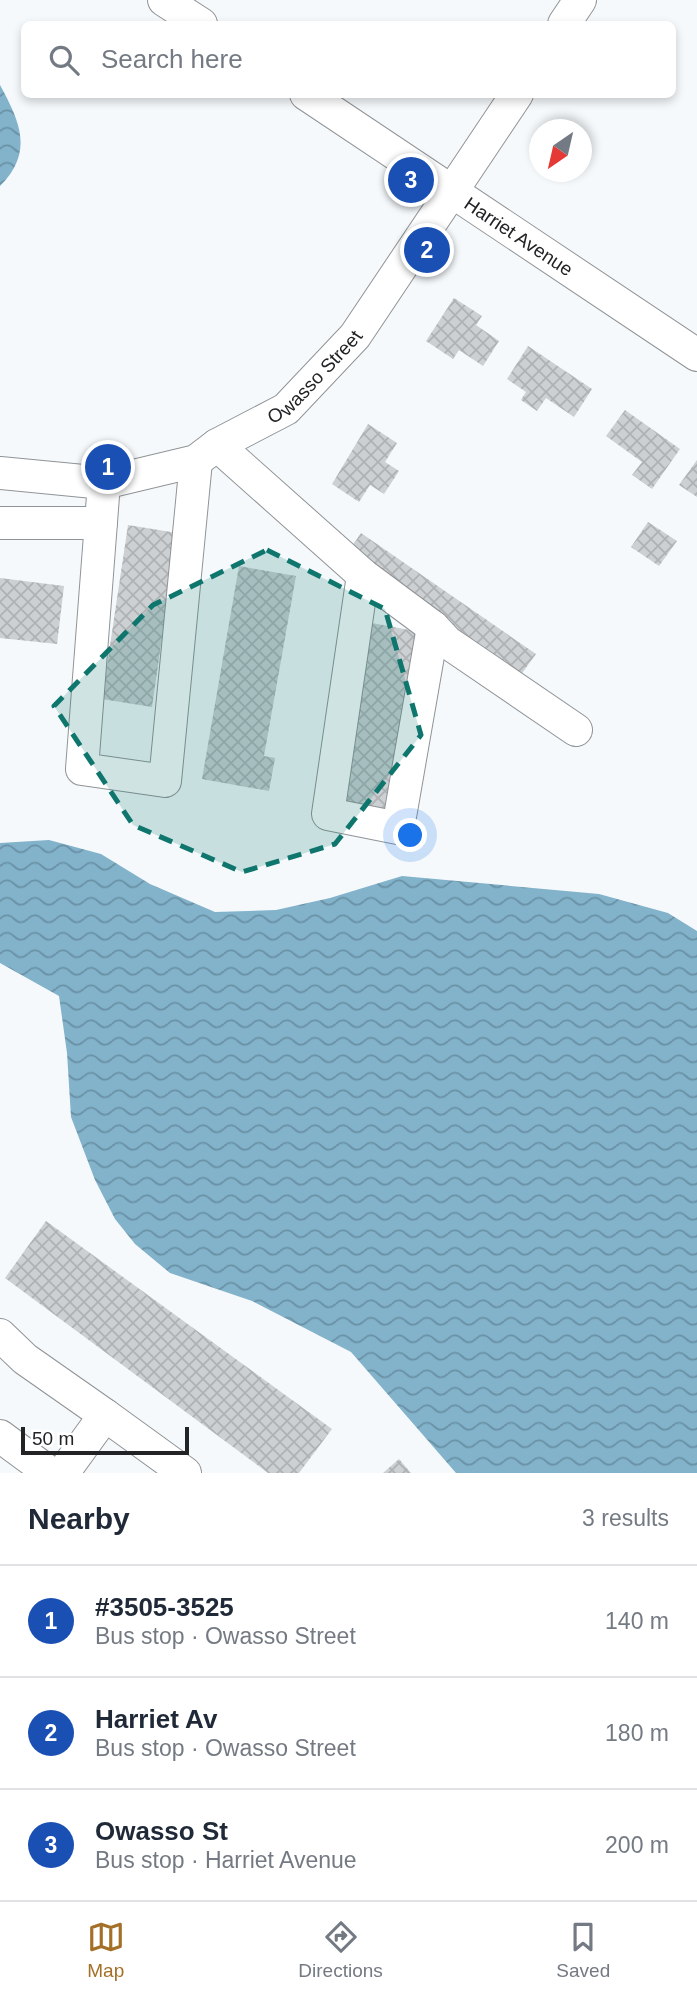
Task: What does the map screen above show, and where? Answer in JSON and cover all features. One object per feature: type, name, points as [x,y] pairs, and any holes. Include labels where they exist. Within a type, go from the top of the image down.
[{"type":"street","points":[[164,0],[196,21]]},
{"type":"street","points":[[566,21],[580,0]]},
{"type":"street","name":"Harriet Avenue","points":[[312,98],[697,355]]},
{"type":"street","name":"Owasso Street","points":[[0,472],[104,483],[207,453],[286,408],[355,336],[514,98]]},
{"type":"street","points":[[104,483],[82,769],[165,781],[207,453]]},
{"type":"street","points":[[207,453],[433,627],[447,642],[576,730]]},
{"type":"street","points":[[0,523],[101,523]]},
{"type":"street","points":[[363,575],[328,814],[398,828],[433,627]]},
{"type":"street","points":[[0,1335],[25,1359],[185,1473]]},
{"type":"street","points":[[63,1473],[104,1415]]},
{"type":"street","points":[[0,1436],[50,1473]]},
{"type":"highlighted area","points":[[267,550],[385,609],[421,735],[335,844],[242,872],[133,825],[54,706],[153,605]]},
{"type":"water","points":[[0,85],[18,124],[20,149],[11,173],[0,186]]},
{"type":"water","points":[[49,840],[101,854],[150,884],[215,912],[276,910],[330,898],[402,876],[599,894],[668,913],[697,931],[697,1473],[456,1473],[351,1352],[252,1301],[170,1273],[135,1244],[115,1219],[95,1180],[71,1117],[67,1053],[59,996],[0,963],[0,843]]},
{"type":"building","points":[[454,298],[482,316],[476,325],[499,341],[483,366],[459,350],[453,359],[426,341]]},
{"type":"building","points":[[528,346],[592,389],[574,417],[546,398],[537,411],[521,400],[526,392],[507,379]]},
{"type":"building","points":[[625,410],[680,449],[652,489],[632,475],[642,462],[606,436]]},
{"type":"building","points":[[368,424],[397,443],[385,462],[399,471],[384,494],[370,485],[359,502],[332,484]]},
{"type":"building","points":[[697,460],[697,497],[679,485]]},
{"type":"building","points":[[648,522],[677,541],[659,566],[631,547]]},
{"type":"building","points":[[128,525],[177,533],[152,707],[102,699]]},
{"type":"building","points":[[361,533],[536,654],[520,676],[346,555]]},
{"type":"building","points":[[239,566],[296,576],[264,756],[275,758],[269,791],[202,779]]},
{"type":"building","points":[[0,578],[64,586],[57,644],[0,638]]},
{"type":"building","points":[[372,623],[420,632],[385,815],[337,806]]},
{"type":"building","points":[[46,1221],[332,1429],[299,1473],[268,1473],[5,1278]]},
{"type":"building","points":[[399,1459],[411,1473],[383,1473]]},
{"type":"place","name":"Owasso St","points":[[411,180]]},
{"type":"place","name":"Harriet Av","points":[[427,250]]},
{"type":"place","name":"#3505-3525","points":[[108,467]]}]
